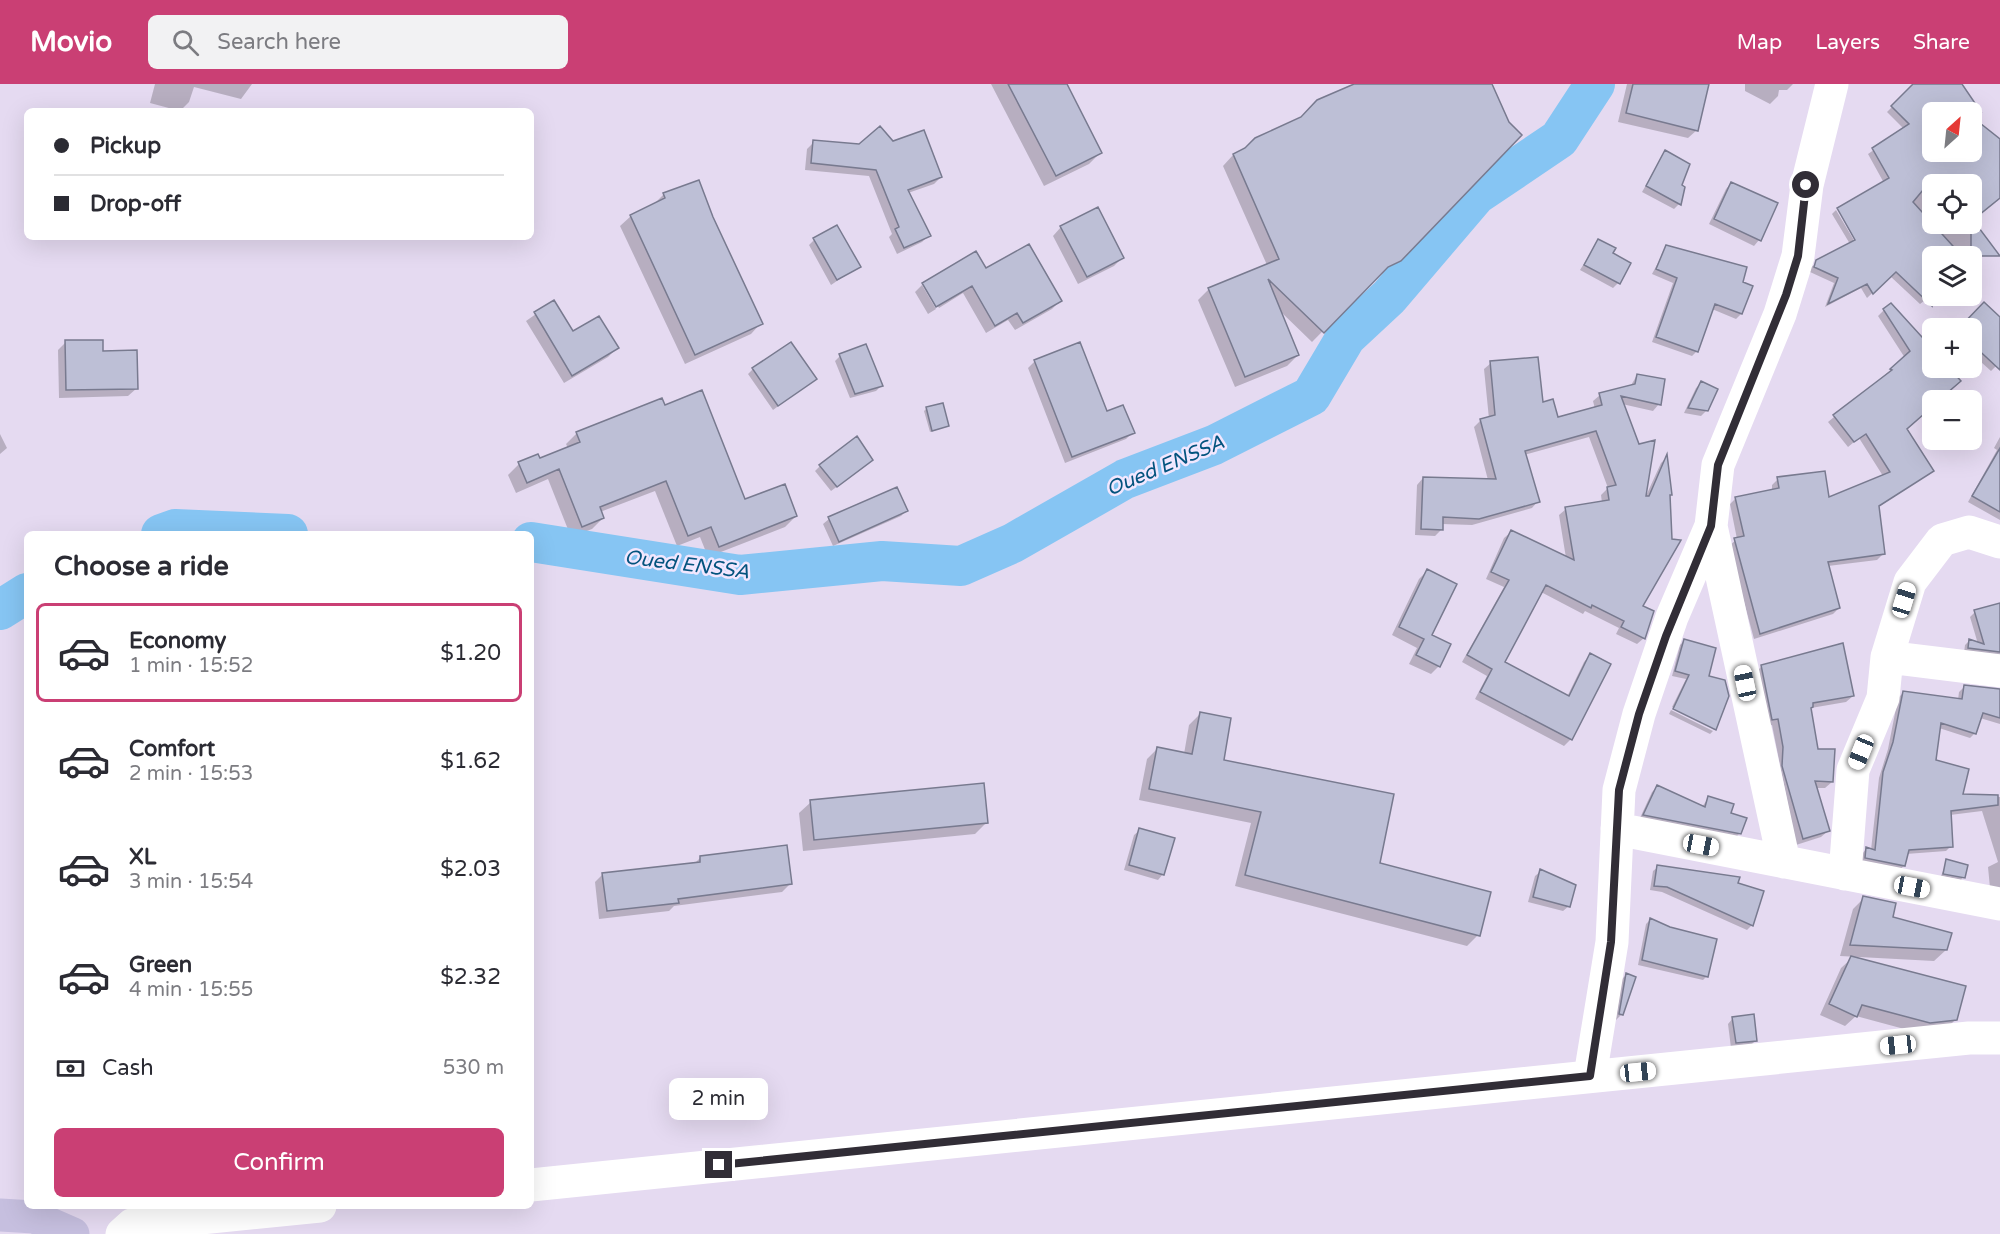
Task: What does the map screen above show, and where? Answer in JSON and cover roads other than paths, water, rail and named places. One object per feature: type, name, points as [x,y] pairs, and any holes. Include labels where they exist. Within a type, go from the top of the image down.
[{"type":"main road","points":[[0,1215],[34,1217],[73,1234]]},
{"type":"street","points":[[1590,1076],[1611,942],[1619,790],[1639,714],[1672,617],[1711,526],[1718,465],[1780,314],[1798,256],[1806,185],[1832,84]]},
{"type":"street","points":[[1711,526],[1784,862]]},
{"type":"street","points":[[1845,874],[1854,770],[1883,698],[1887,657],[1910,582],[1942,540],[1969,532],[2000,542]]},
{"type":"street","points":[[1887,657],[2000,671]]},
{"type":"street","points":[[1617,829],[2000,904]]},
{"type":"street","points":[[534,1185],[1969,1038],[2000,1038]]},
{"type":"street","points":[[122,1234],[132,1225],[290,1209]]},
{"type":"waterway","name":"Oued ENSSA","points":[[534,542],[740,575],[882,561],[961,566],[1013,543],[1125,479],[1214,445],[1311,396],[1346,337],[1389,297],[1476,195],[1559,139],[1595,84]]},
{"type":"waterway","name":"Oued ENSSA","points":[[169,531],[175,529],[220,531]]},
{"type":"waterway","name":"Oued ENSSA","points":[[0,610],[24,595]]}]
